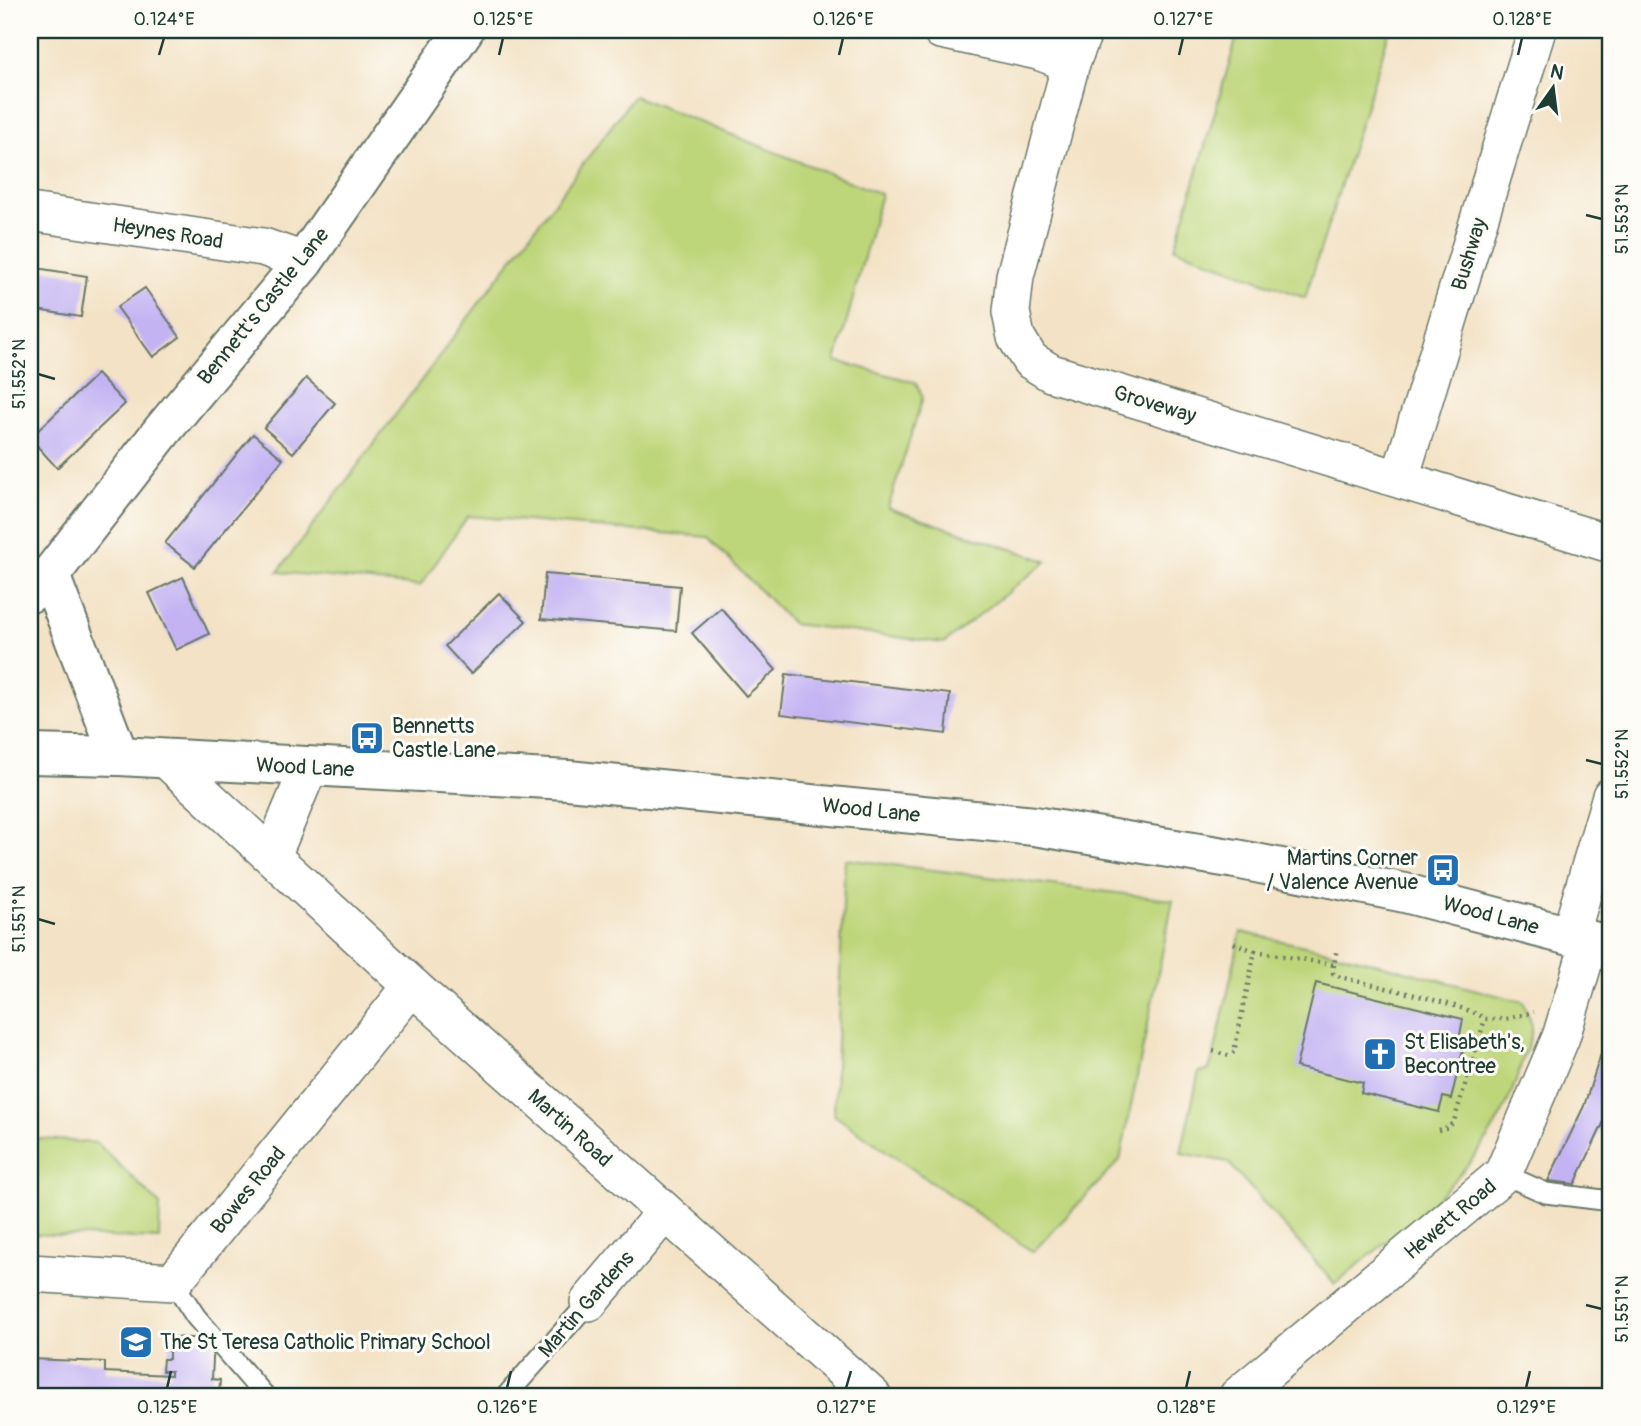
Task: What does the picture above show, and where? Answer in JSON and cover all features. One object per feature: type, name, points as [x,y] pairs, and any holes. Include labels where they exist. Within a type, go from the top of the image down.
[{"type":"main road","name":"Bennett's Castle Lane","points":[[119,756],[40,584],[162,431],[304,261],[464,30]]},
{"type":"main road","name":"Wood Lane","points":[[30,754],[119,756],[568,780],[1034,826],[1236,859],[1405,893],[1590,941]]},
{"type":"street","points":[[941,30],[1038,51],[1070,63]]},
{"type":"street","name":"Groveway","points":[[1084,30],[1070,63],[1015,276],[1011,312],[1016,337],[1030,359],[1051,373],[1611,544]]},
{"type":"street","name":"Bushway","points":[[1400,478],[1537,30]]},
{"type":"street","name":"Heynes Road","points":[[30,212],[263,247],[304,261]]},
{"type":"street","name":"Martin Road","points":[[167,760],[412,986],[872,1396]]},
{"type":"street","points":[[272,856],[309,767]]},
{"type":"street","name":"Hewett Road","points":[[1238,1396],[1503,1174],[1561,1037],[1590,941],[1611,796]]},
{"type":"street","name":"Bowes Road","points":[[173,1282],[412,986]]},
{"type":"street","name":"Martin Gardens","points":[[589,1302],[665,1212]]},
{"type":"street","points":[[30,1273],[173,1282]]},
{"type":"lane","points":[[1503,1174],[1546,1193],[1611,1201]]},
{"type":"lane","points":[[173,1282],[196,1317],[265,1396]]},
{"type":"lane","name":"Martin Gardens","points":[[507,1395],[589,1302]]},
{"type":"path","points":[[1233,943],[1255,951],[1334,964]]},
{"type":"path","points":[[1337,948],[1333,973],[1339,977],[1460,1008],[1480,1014],[1485,1019],[1505,1019],[1534,1012]]},
{"type":"path","points":[[1213,1051],[1229,1056],[1234,1052],[1255,951]]},
{"type":"path","points":[[1438,1130],[1449,1127],[1454,1121],[1485,1019]]},
{"type":"green space","points":[[1239,30],[1390,30],[1305,298],[1175,248]]},
{"type":"green space","points":[[634,96],[881,194],[836,361],[915,382],[923,397],[888,508],[1047,561],[944,643],[793,624],[707,537],[468,516],[420,586],[278,572]]},
{"type":"green space","points":[[845,859],[1173,900],[1120,1160],[1033,1252],[834,1115]]},
{"type":"green space","points":[[1241,932],[1341,954],[1523,1002],[1531,1024],[1529,1042],[1507,1103],[1490,1134],[1469,1163],[1419,1214],[1335,1284],[1228,1162],[1181,1153],[1199,1072],[1208,1071],[1214,1055]]},
{"type":"green space","points":[[30,1138],[97,1143],[160,1205],[159,1239],[30,1234]]},
{"type":"building","points":[[30,267],[87,276],[81,317],[30,309]]},
{"type":"building","points":[[145,288],[180,337],[153,357],[117,307]]},
{"type":"building","points":[[97,374],[125,404],[57,468],[30,438]]},
{"type":"building","points":[[306,378],[335,403],[293,453],[264,428]]},
{"type":"building","points":[[253,434],[283,459],[195,567],[165,543]]},
{"type":"building","points":[[545,574],[680,586],[676,631],[541,619]]},
{"type":"building","points":[[183,577],[209,634],[176,650],[149,593]]},
{"type":"building","points":[[499,593],[526,621],[471,674],[445,646]]},
{"type":"building","points":[[721,608],[776,670],[746,696],[692,633]]},
{"type":"building","points":[[786,674],[950,694],[946,734],[781,714]]},
{"type":"building","name":"St Elisabeth's, Becontree","points":[[1316,983],[1463,1019],[1459,1040],[1465,1042],[1451,1099],[1443,1097],[1439,1112],[1361,1093],[1363,1083],[1296,1067]]},
{"type":"building","points":[[1611,1023],[1611,1104],[1607,1115],[1575,1184],[1548,1181],[1584,1106]]},
{"type":"building","points":[[169,1337],[214,1339],[212,1379],[220,1380],[219,1396],[30,1396],[30,1359],[105,1362],[105,1372],[171,1375],[171,1371],[162,1371],[163,1359],[169,1359]]},
{"type":"place","name":"Bennetts Castle Lane","points":[[367,738]]},
{"type":"place","name":"Martins Corner / Valence Avenue","points":[[1443,870]]},
{"type":"place","name":"St Elisabeth's, Becontree","points":[[1380,1054]]},
{"type":"place","name":"The St Teresa Catholic Primary School","points":[[136,1342]]}]
